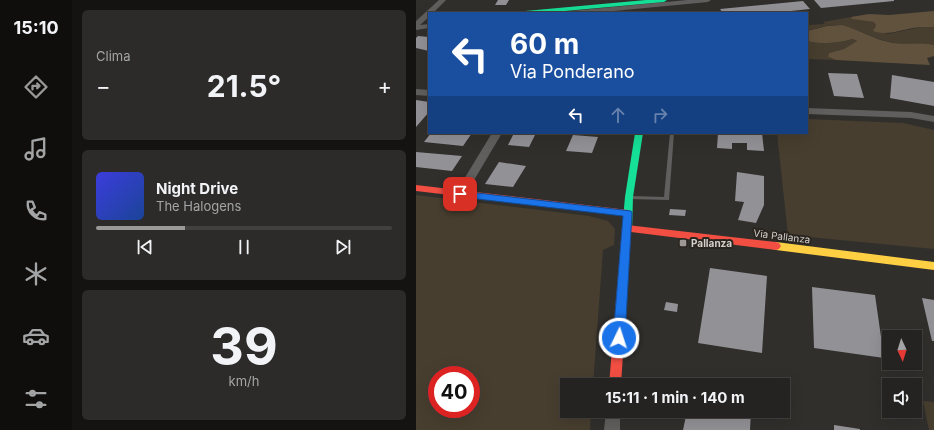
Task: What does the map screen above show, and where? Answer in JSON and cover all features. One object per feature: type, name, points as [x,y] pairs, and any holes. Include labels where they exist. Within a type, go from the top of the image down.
[{"type":"street","points":[[430,12],[443,0]]},
{"type":"street","points":[[537,12],[662,2],[708,0]]},
{"type":"street","points":[[580,12],[662,2]]},
{"type":"street","points":[[659,12],[662,2]]},
{"type":"street","points":[[417,25],[428,14]]},
{"type":"street","points":[[417,25],[428,22]]},
{"type":"street","points":[[417,25],[428,26]]},
{"type":"street","points":[[416,92],[428,93]]},
{"type":"street","points":[[808,111],[912,115],[934,119]]},
{"type":"street","points":[[460,194],[496,134]]},
{"type":"street","points":[[616,378],[629,198],[639,134]]},
{"type":"street","points":[[416,188],[628,213]]},
{"type":"street","name":"Via Pallanza","points":[[627,228],[934,266]]},
{"type":"street","points":[[612,430],[613,418]]},
{"type":"lane","points":[[629,198],[667,199],[672,134]]},
{"type":"shaded area","points":[[934,11],[934,27],[921,27],[891,33],[879,33],[873,31],[876,25],[874,22],[852,19],[851,17],[869,14],[889,15]]},
{"type":"shaded area","points":[[851,17],[852,19],[875,22],[876,25],[874,28],[888,34],[921,27],[934,27],[934,45],[894,43],[839,25],[825,26],[808,31],[808,25],[825,24],[823,22]]},
{"type":"shaded area","points":[[842,25],[886,42],[898,44],[934,45],[934,56],[927,58],[930,65],[836,60],[828,57],[829,53],[844,49],[857,41],[853,39],[825,43],[808,41],[808,31],[827,26]]},
{"type":"shaded area","points":[[854,39],[857,41],[844,49],[829,53],[828,57],[836,60],[808,59],[808,41],[819,43],[842,42]]},
{"type":"shaded area","points":[[808,119],[903,123],[934,130],[934,249],[788,235],[777,134],[808,134]]},
{"type":"shaded area","points":[[416,195],[589,216],[608,221],[615,229],[614,245],[603,250],[594,378],[560,378],[560,418],[591,418],[590,430],[416,430]]},
{"type":"shaded area","points":[[923,401],[934,402],[934,430],[929,430]]},
{"type":"building","points":[[498,0],[509,0],[506,5],[495,5]]},
{"type":"building","points":[[814,0],[894,0],[894,1],[821,8]]},
{"type":"building","points":[[803,1],[810,9],[782,12],[722,12],[720,9]]},
{"type":"building","points":[[418,36],[428,37],[428,51],[416,48],[416,38]]},
{"type":"building","points":[[828,73],[857,74],[864,98],[834,96]]},
{"type":"building","points":[[892,75],[934,82],[934,106],[890,98]]},
{"type":"building","points":[[416,100],[428,102],[428,113],[416,127]]},
{"type":"building","points":[[430,134],[471,134],[463,146],[424,142]]},
{"type":"building","points":[[514,134],[536,134],[529,147],[508,145]]},
{"type":"building","points":[[718,134],[762,134],[764,151],[747,150],[747,143],[732,143],[732,149],[717,148]]},
{"type":"building","points":[[573,135],[598,137],[592,153],[566,151]]},
{"type":"building","points":[[416,152],[462,156],[452,171],[416,167]]},
{"type":"building","points":[[499,162],[526,166],[513,187],[485,184]]},
{"type":"building","points":[[737,172],[764,176],[764,205],[756,223],[738,220],[744,202],[735,201]]},
{"type":"building","points":[[670,209],[686,210],[685,216],[669,215]]},
{"type":"building","points":[[710,268],[767,276],[762,353],[698,343]]},
{"type":"building","points":[[812,287],[875,295],[882,344],[882,358],[814,348]]},
{"type":"building","points":[[922,298],[934,300],[934,341],[932,341]]},
{"type":"building","points":[[666,302],[678,304],[677,312],[664,310]]},
{"type":"building","points":[[686,418],[751,418],[750,430],[683,430]]},
{"type":"building","points":[[834,425],[860,429],[860,430],[834,430]]},
{"type":"traffic: fast","points":[[536,12],[664,0]]},
{"type":"traffic: fast","points":[[627,230],[629,197],[639,134]]},
{"type":"traffic: slow","points":[[776,246],[934,266]]},
{"type":"traffic: jam","points":[[416,188],[628,213]]},
{"type":"traffic: jam","points":[[627,228],[776,246]]},
{"type":"traffic: jam","points":[[616,378],[627,230]]},
{"type":"place","name":"Pallanza","points":[[683,243]]},
{"type":"route","points":[[460,194],[628,213],[619,338]]}]
